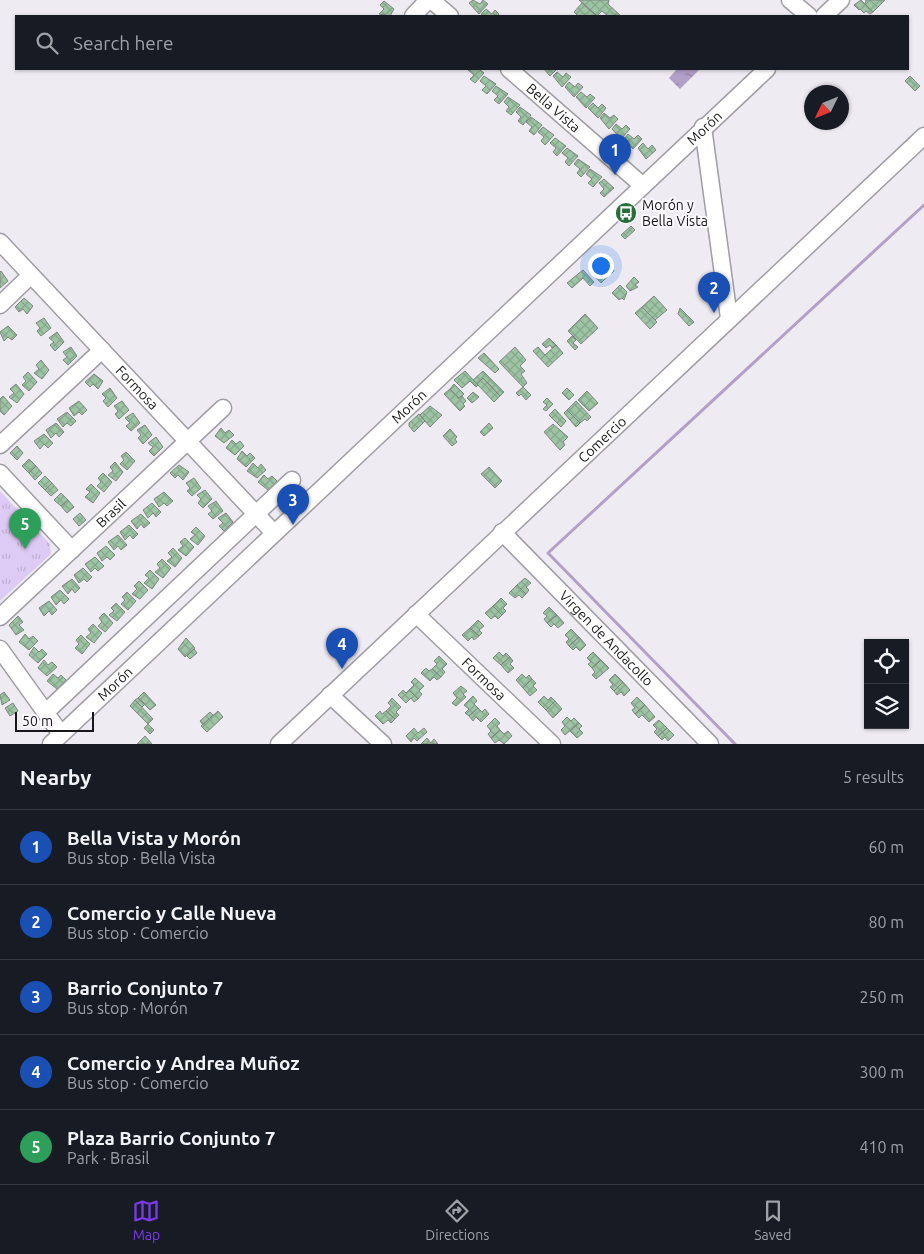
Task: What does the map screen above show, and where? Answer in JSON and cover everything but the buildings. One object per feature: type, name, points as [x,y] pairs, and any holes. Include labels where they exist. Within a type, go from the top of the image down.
[{"type":"street","points":[[414,15],[429,0],[449,15]]},
{"type":"street","points":[[790,0],[808,15]]},
{"type":"street","points":[[825,15],[841,0]]},
{"type":"street","name":"Bella Vista","points":[[510,70],[642,185]]},
{"type":"street","name":"Morón","points":[[56,739],[703,127],[766,70]]},
{"type":"street","points":[[703,127],[729,318]]},
{"type":"street","name":"Comercio","points":[[279,744],[924,136]]},
{"type":"street","name":"Formosa","points":[[0,242],[274,534]]},
{"type":"street","points":[[0,305],[31,275]]},
{"type":"street","points":[[0,445],[102,350]]},
{"type":"street","name":"Brasil","points":[[0,618],[223,408]]},
{"type":"street","points":[[0,473],[72,550]]},
{"type":"street","name":"Morón","points":[[46,712],[292,480]]},
{"type":"street","name":"Virgen de Andacollo","points":[[502,532],[710,744]]},
{"type":"street","name":"Formosa","points":[[416,614],[552,744]]},
{"type":"street","points":[[1,652],[46,712],[56,739]]},
{"type":"street","points":[[330,695],[383,744]]},
{"type":"green space","points":[[0,491],[50,544],[51,554],[0,601]]},
{"type":"water","points":[[676,70],[699,70],[680,89],[669,78]]},
{"type":"waterway","points":[[735,744],[548,553],[924,205]]},
{"type":"place","name":"Bella Vista y Morón","points":[[615,175]]},
{"type":"place","name":"Morón y Bella Vista","points":[[626,213]]},
{"type":"place","name":"Comercio y Calle Nueva","points":[[714,313]]},
{"type":"place","name":"Barrio Conjunto 7","points":[[293,525]]},
{"type":"place","name":"Plaza Barrio Conjunto 7","points":[[25,549]]},
{"type":"place","name":"Comercio y Andrea Muñoz","points":[[342,669]]}]
